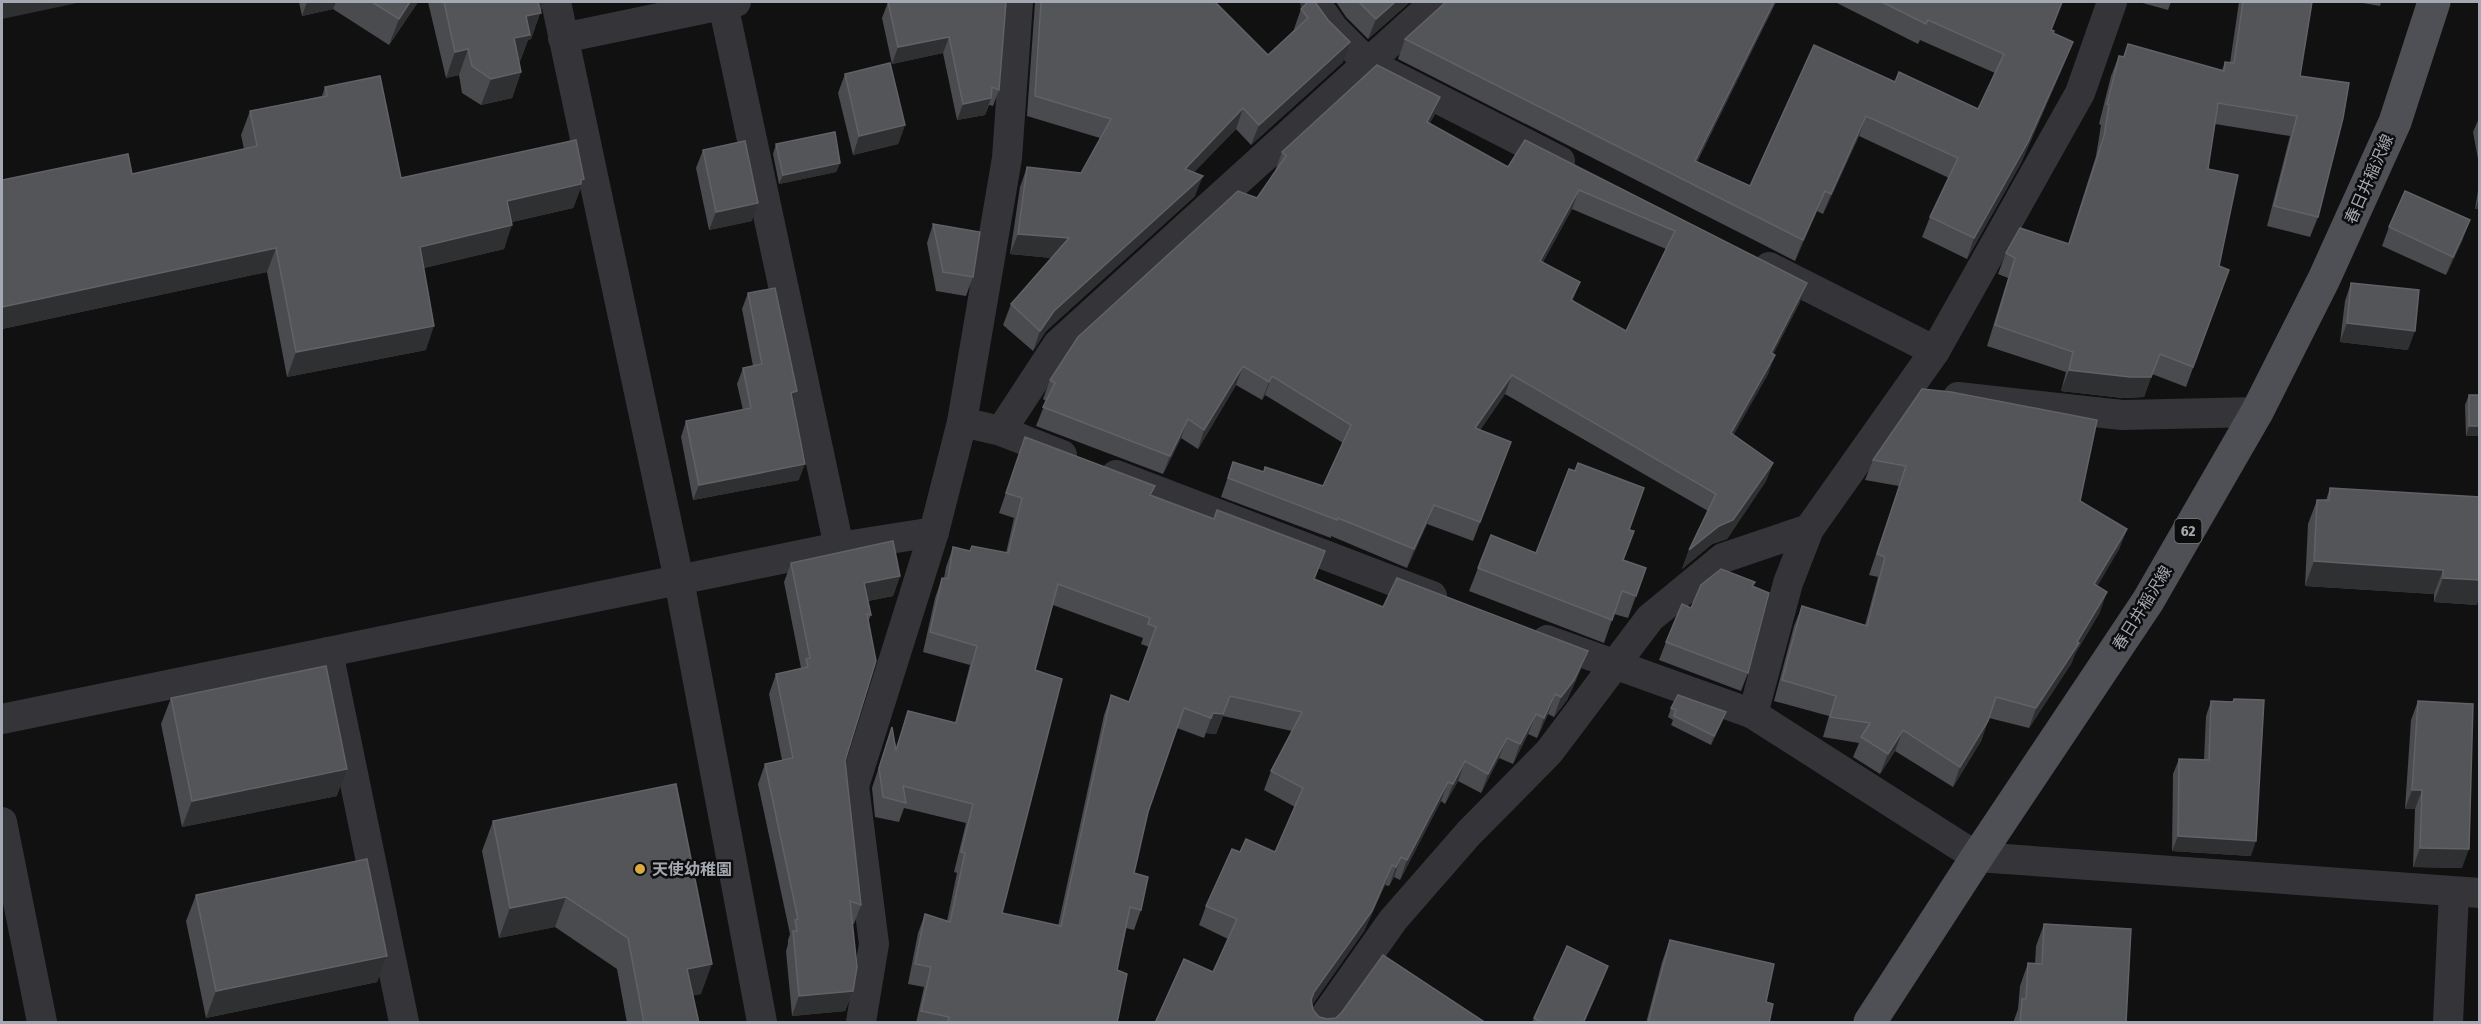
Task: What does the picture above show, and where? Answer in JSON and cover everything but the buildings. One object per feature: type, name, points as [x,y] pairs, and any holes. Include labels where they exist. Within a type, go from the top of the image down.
[{"type":"main road","name":"春日井稲沢線","points":[[1870,1023],[1977,857],[2148,601],[2257,412],[2324,279],[2395,122],[2434,2]]},
{"type":"street","points":[[556,2],[679,580],[762,1023]]},
{"type":"street","points":[[861,1023],[874,944],[854,786],[934,532],[962,422],[1007,158],[1018,2]]},
{"type":"street","points":[[1315,2],[1333,28],[1368,63],[1589,175]]},
{"type":"street","points":[[1001,431],[1058,344],[1435,2]]},
{"type":"street","points":[[1753,714],[1788,583],[1809,530],[1935,351],[2080,93],[2112,2]]},
{"type":"street","points":[[563,38],[729,3],[839,547]]},
{"type":"street","points":[[1746,255],[1935,351]]},
{"type":"street","points":[[1907,391],[2122,415],[2257,412]]},
{"type":"street","points":[[962,422],[1001,431],[1458,606]]},
{"type":"street","points":[[1321,1023],[1393,920],[1469,833],[1549,752],[1650,618],[1723,558],[1809,530]]},
{"type":"street","points":[[2,719],[839,547],[934,532]]},
{"type":"street","points":[[1524,632],[1753,714],[1977,857],[2467,893],[2448,1023]]},
{"type":"street","points":[[328,652],[404,1023]]},
{"type":"street","points":[[2,822],[42,1023]]},
{"type":"place","name":"天使幼稚園","points":[[640,869]]}]
